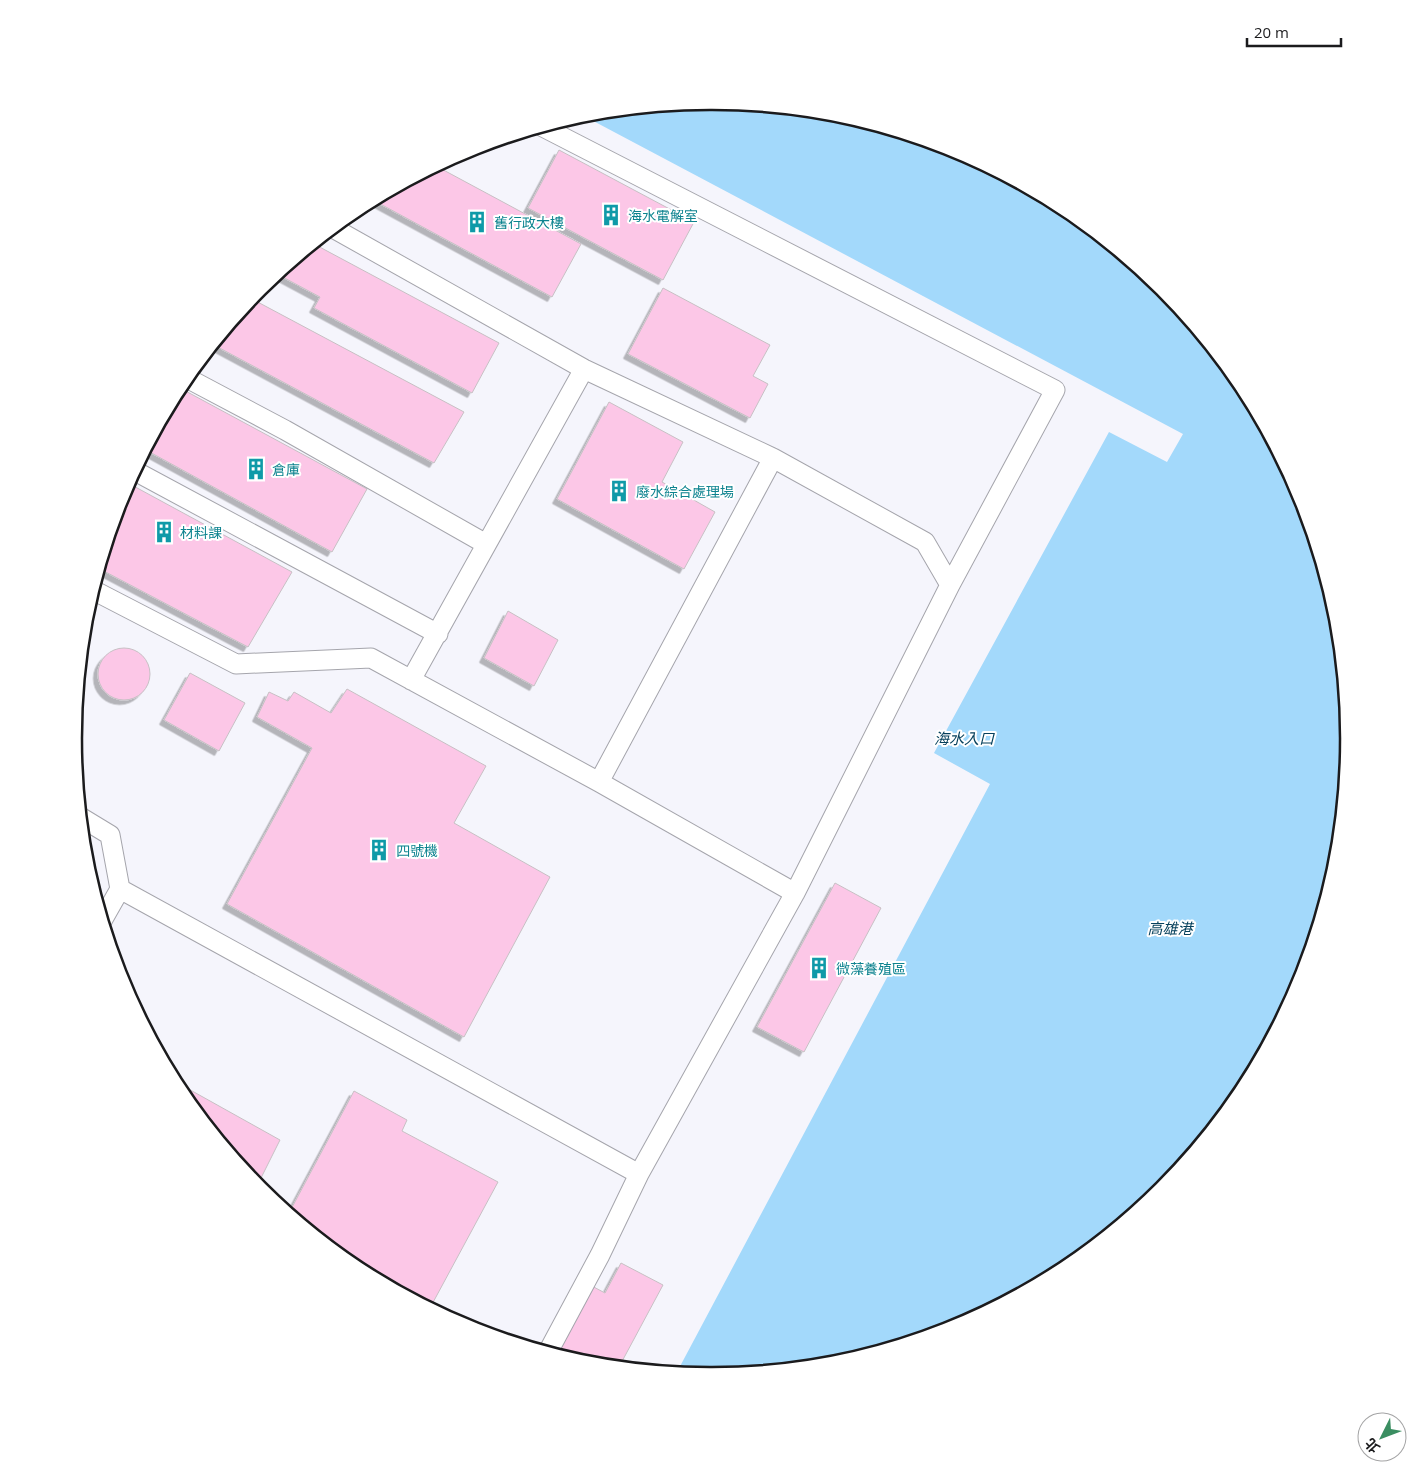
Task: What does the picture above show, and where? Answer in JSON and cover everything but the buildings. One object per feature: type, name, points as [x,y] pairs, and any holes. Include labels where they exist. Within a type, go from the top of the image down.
[{"type":"lane","points":[[550,131],[1055,390],[950,585],[795,893],[639,1174],[600,1255],[551,1347]]},
{"type":"lane","points":[[340,232],[584,369],[773,458],[925,542],[950,585]]},
{"type":"lane","points":[[411,680],[584,369]]},
{"type":"lane","points":[[193,381],[285,430],[486,544]]},
{"type":"lane","points":[[599,782],[773,458]]},
{"type":"lane","points":[[141,474],[438,634]]},
{"type":"lane","points":[[100,594],[236,664],[370,658],[599,782],[795,893]]},
{"type":"lane","points":[[88,821],[110,834],[120,889],[107,912]]},
{"type":"lane","points":[[120,889],[639,1174]]},
{"type":"water","name":"高雄港","points":[[670,111],[752,111],[793,115],[874,131],[913,143],[989,175],[1025,194],[1094,240],[1155,294],[1184,324],[1234,389],[1275,461],[1292,498],[1318,576],[1334,656],[1338,697],[1340,738],[1334,821],[1318,901],[1292,979],[1275,1016],[1234,1088],[1184,1153],[1155,1183],[1094,1237],[1060,1261],[1025,1283],[952,1319],[874,1346],[834,1355],[752,1366],[680,1366],[990,784],[934,753],[1109,432],[1167,462],[1183,434],[593,121]]},
{"type":"place","name":"海水電解室","points":[[611,215]]},
{"type":"place","name":"舊行政大樓","points":[[477,222]]},
{"type":"place","name":"倉庫","points":[[256,469]]},
{"type":"place","name":"廢水綜合處理場","points":[[619,491]]},
{"type":"place","name":"材料課","points":[[164,532]]},
{"type":"place","name":"四號機","points":[[379,850]]},
{"type":"place","name":"微藻養殖區","points":[[819,968]]},
{"type":"water label","name":"海水入口","points":[[964,738]]}]
